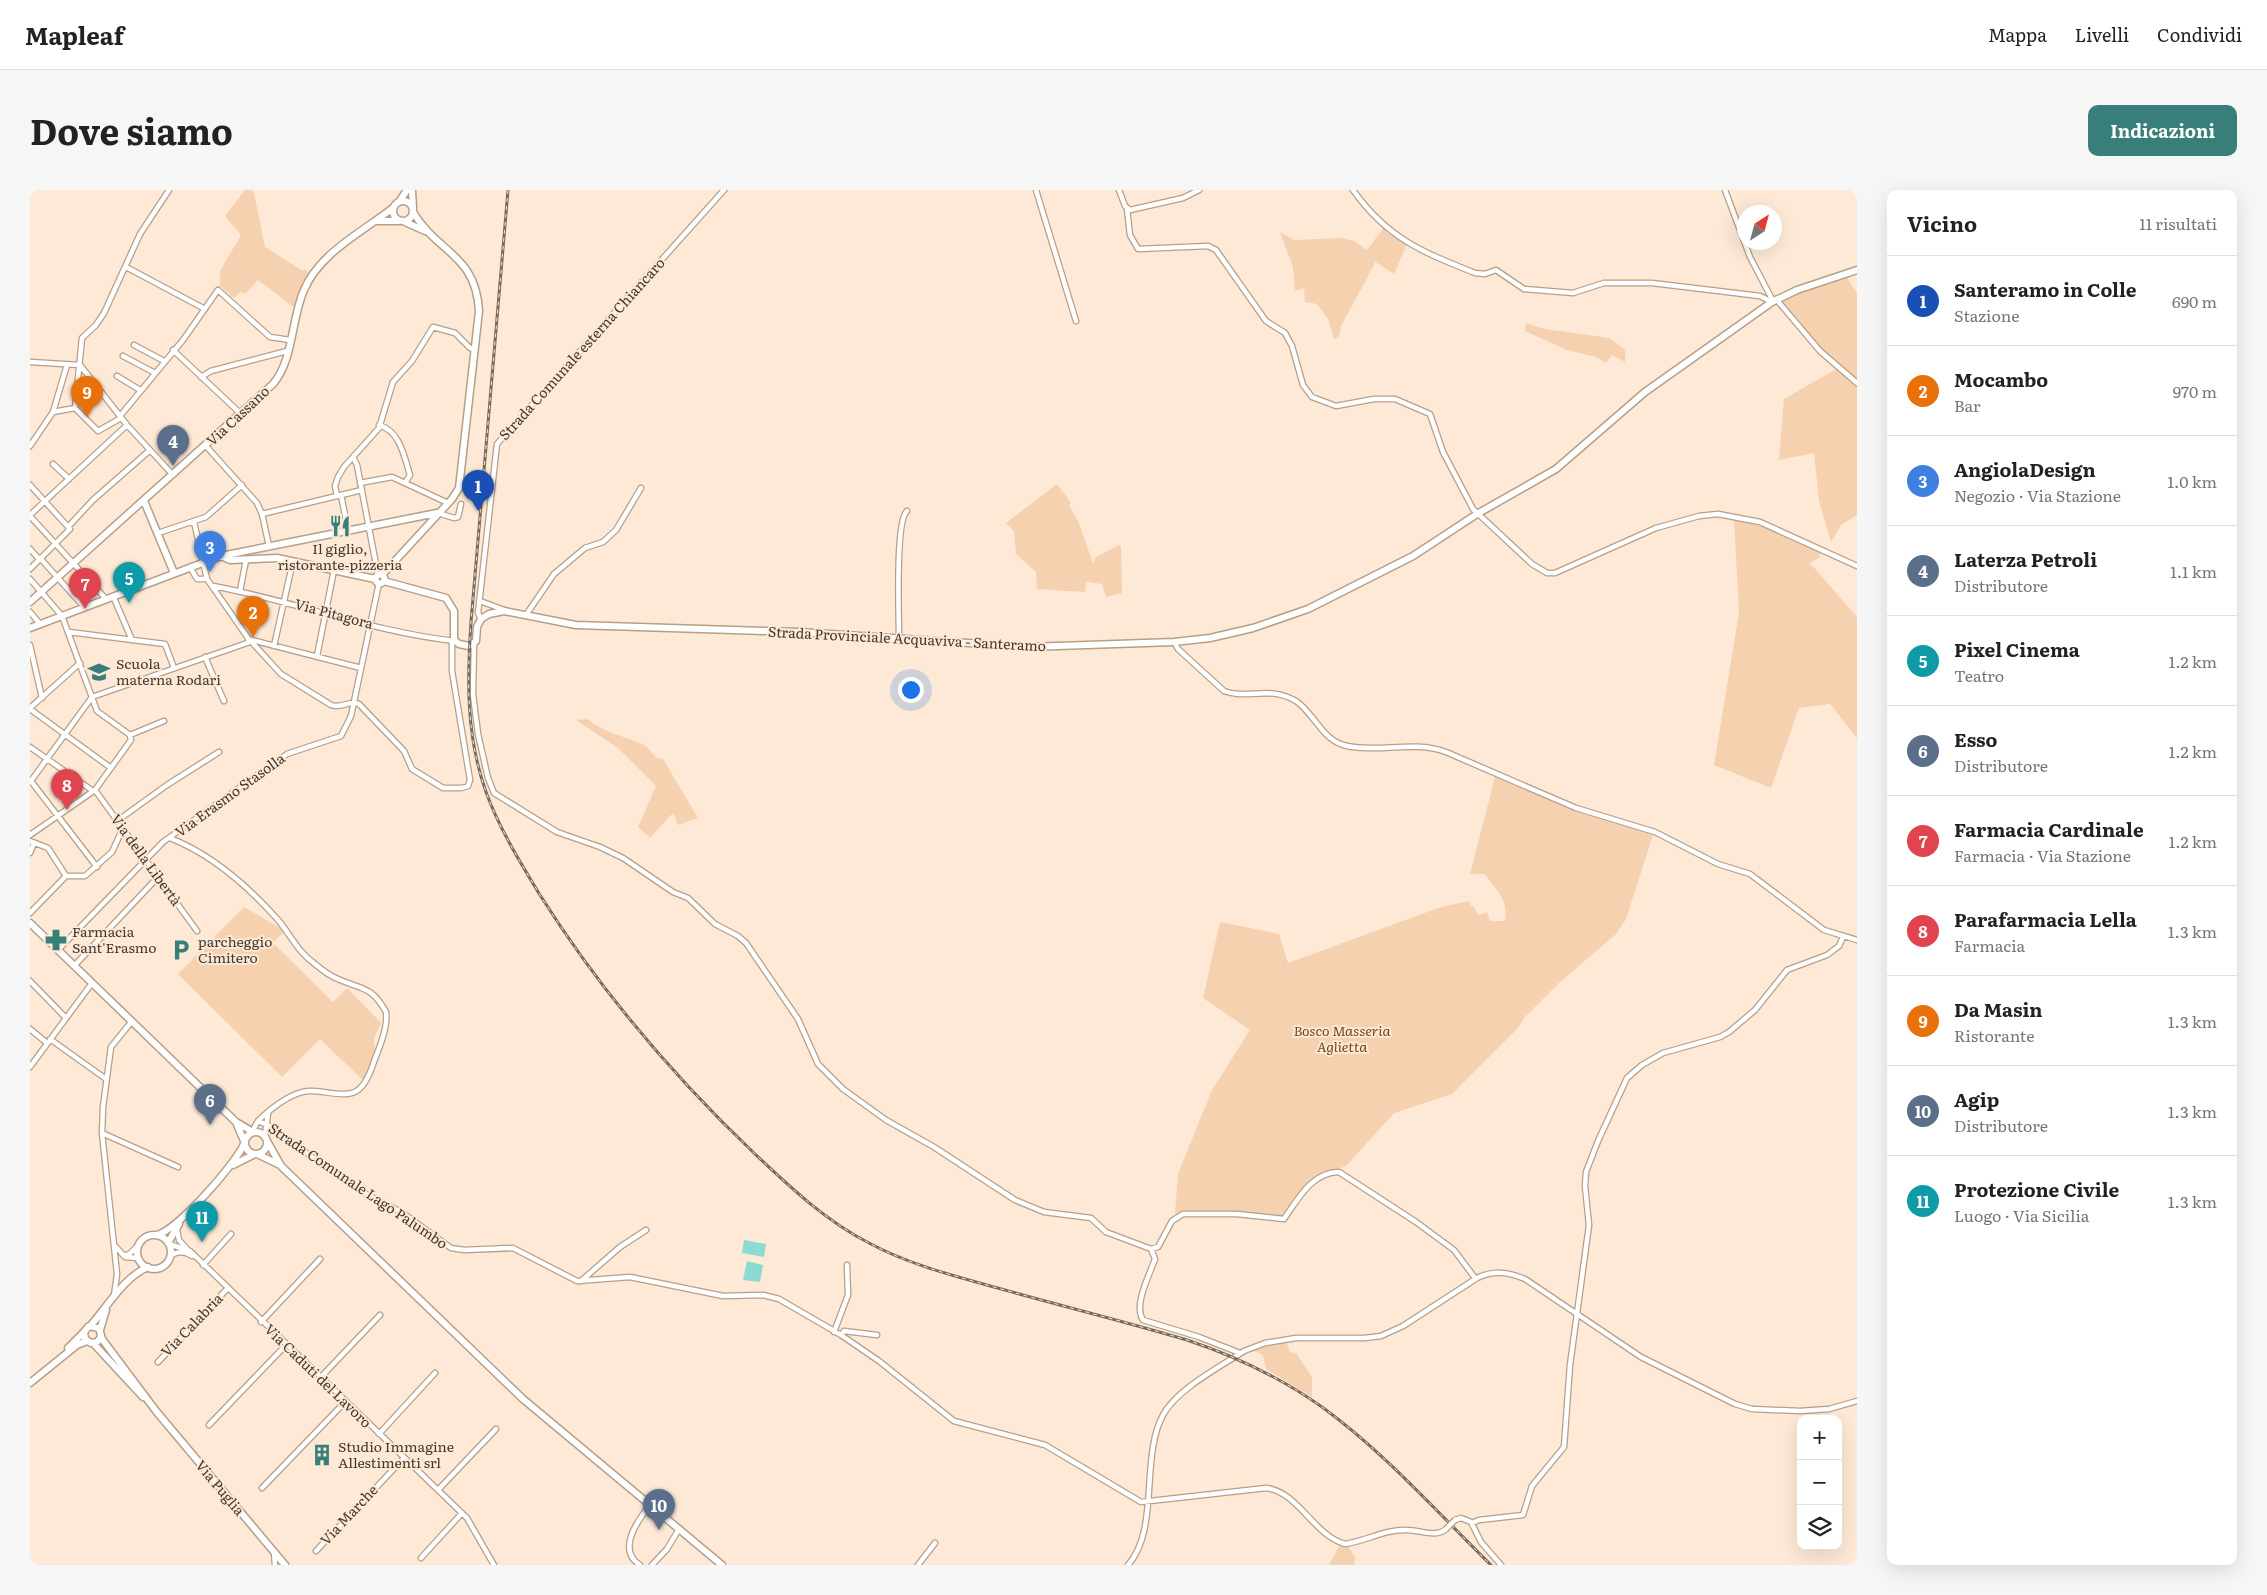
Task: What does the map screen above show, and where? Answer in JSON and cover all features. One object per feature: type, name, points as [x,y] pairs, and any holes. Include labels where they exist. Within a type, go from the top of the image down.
[{"type":"main road","points":[[407,190],[394,207],[393,213],[401,221],[428,233]]},
{"type":"main road","points":[[377,221],[409,220],[413,210],[412,190]]},
{"type":"main road","points":[[380,578],[448,503],[460,482],[478,303],[472,277],[463,263],[428,233],[408,203],[399,202]]},
{"type":"main road","name":"Via Cassano","points":[[30,602],[206,446],[276,381],[287,351],[303,291],[317,268],[333,252],[394,207]]},
{"type":"main road","name":"Strada Provinciale Acquaviva - Santeramo","points":[[508,611],[560,623],[602,626],[798,632],[1028,648],[1174,642],[1210,638],[1290,617],[1396,566],[1478,514],[1556,469],[1645,392],[1774,300],[1857,270]]},
{"type":"main road","points":[[144,501],[174,573]]},
{"type":"main road","points":[[30,628],[221,556],[368,525],[437,513]]},
{"type":"main road","points":[[221,556],[230,560],[277,558],[380,578],[436,593],[449,600],[454,611],[454,641],[460,645],[474,644],[481,618],[489,614],[508,611]]},
{"type":"main road","points":[[31,925],[236,1122],[253,1132]]},
{"type":"main road","points":[[236,1122],[247,1150],[281,1166]]},
{"type":"main road","points":[[126,1284],[139,1260],[139,1245],[145,1237],[169,1230],[232,1165],[246,1136],[253,1132],[260,1132],[266,1138],[281,1166],[523,1399],[722,1565]]},
{"type":"main road","points":[[232,1165],[265,1149],[266,1138]]},
{"type":"main road","points":[[139,1260],[148,1267],[160,1268],[166,1263],[170,1256],[169,1244],[177,1227],[190,1209]]},
{"type":"main road","points":[[157,1235],[169,1244]]},
{"type":"main road","points":[[58,1360],[126,1284],[148,1267]]},
{"type":"main road","points":[[30,1383],[77,1345],[90,1342],[100,1333],[104,1313],[113,1298]]},
{"type":"main road","points":[[91,1325],[100,1333]]},
{"type":"main road","points":[[84,1332],[90,1342]]},
{"type":"main road","name":"Via Puglia","points":[[100,1333],[156,1410],[285,1565]]},
{"type":"main road","name":"Via Puglia","points":[[90,1342],[156,1410]]},
{"type":"street","points":[[169,190],[140,234],[126,267],[99,320],[82,338],[76,408],[98,431],[121,417],[218,290],[270,337],[290,340]]},
{"type":"street","name":"Strada Comunale esterna Chiancaro","points":[[481,618],[478,613],[498,444],[724,190]]},
{"type":"street","points":[[1036,190],[1076,320]]},
{"type":"street","points":[[1119,190],[1128,209],[1130,235],[1138,249],[1208,246],[1216,250],[1268,323],[1286,333],[1292,346],[1303,385],[1312,397],[1336,406],[1374,399],[1395,400],[1430,414],[1443,452],[1478,514],[1532,564],[1550,574],[1656,528],[1700,516],[1718,514],[1760,522],[1857,566]]},
{"type":"street","points":[[1128,209],[1135,210],[1172,201],[1199,190]]},
{"type":"street","points":[[1353,190],[1376,218],[1399,238],[1474,272],[1485,274],[1496,270],[1524,289],[1573,293],[1598,284],[1652,283],[1760,296],[1774,300]]},
{"type":"street","points":[[1725,190],[1747,249],[1774,300],[1820,351],[1857,382]]},
{"type":"street","points":[[126,267],[204,309]]},
{"type":"street","points":[[348,530],[335,486],[338,477],[379,426],[392,382],[412,361],[432,327],[455,333],[470,348],[474,349]]},
{"type":"street","points":[[134,345],[164,361]]},
{"type":"street","points":[[173,350],[241,414]]},
{"type":"street","points":[[201,377],[211,370],[287,351]]},
{"type":"street","points":[[123,356],[155,373]]},
{"type":"street","points":[[30,362],[80,365]]},
{"type":"street","points":[[31,443],[53,412],[67,365]]},
{"type":"street","points":[[80,365],[127,425],[173,475]]},
{"type":"street","points":[[117,376],[140,390]]},
{"type":"street","points":[[53,412],[76,408]]},
{"type":"street","points":[[106,599],[30,516],[127,425]]},
{"type":"street","points":[[379,426],[389,428],[399,441],[410,475],[405,483]]},
{"type":"street","points":[[206,446],[257,503],[262,514],[269,546]]},
{"type":"street","points":[[30,569],[55,544],[93,500],[150,450]]},
{"type":"street","points":[[353,457],[362,490],[380,578]]},
{"type":"street","points":[[53,464],[69,479]]},
{"type":"street","points":[[360,483],[392,477],[448,503]]},
{"type":"street","points":[[158,533],[206,517],[242,485]]},
{"type":"street","points":[[30,486],[69,528]]},
{"type":"street","points":[[526,615],[554,574],[585,548],[603,542],[616,530],[641,488]]},
{"type":"street","points":[[262,514],[362,490]]},
{"type":"street","points":[[437,513],[454,518],[458,517],[462,504]]},
{"type":"street","points":[[899,638],[899,551],[902,517],[907,511]]},
{"type":"street","points":[[194,522],[207,579],[249,640],[281,674],[336,707],[354,703],[362,707],[400,746],[412,769],[437,786],[454,789],[468,786],[470,780],[451,666],[454,641]]},
{"type":"street","points":[[30,549],[84,607]]},
{"type":"street","points":[[240,591],[246,560]]},
{"type":"street","points":[[274,646],[293,561]]},
{"type":"street","points":[[190,567],[197,579],[207,579]]},
{"type":"street","points":[[317,656],[334,570]]},
{"type":"street","name":"Via Erasmo Stasolla","points":[[58,950],[145,859],[170,838],[283,757],[341,736],[348,726],[354,703],[368,624],[380,578]]},
{"type":"street","points":[[30,579],[62,616],[97,711],[130,738]]},
{"type":"street","name":"Via Pitagora","points":[[213,586],[284,601],[368,624],[454,641]]},
{"type":"street","points":[[113,596],[132,640]]},
{"type":"street","points":[[480,601],[508,611]]},
{"type":"street","points":[[30,612],[40,624]]},
{"type":"street","points":[[69,632],[165,644],[174,668]]},
{"type":"street","points":[[97,867],[31,781],[92,697],[249,640],[361,668]]},
{"type":"street","points":[[1174,642],[1178,649],[1222,690],[1229,693],[1270,692],[1292,699],[1306,710],[1329,737],[1338,743],[1354,747],[1417,746],[1439,749],[1585,812],[1651,830],[1709,860],[1755,876],[1824,930],[1857,940]]},
{"type":"street","points":[[474,644],[473,694],[477,726],[486,770],[494,793],[557,832],[600,847],[623,858],[673,892],[688,898],[720,928],[738,936],[746,943],[798,1019],[818,1064],[828,1076],[886,1120],[929,1144],[1026,1205],[1050,1213],[1091,1218],[1106,1232],[1151,1249],[1158,1247],[1174,1218],[1183,1214],[1237,1214],[1284,1219],[1317,1178],[1328,1173],[1339,1172],[1416,1222],[1454,1250],[1475,1278]]},
{"type":"street","points":[[30,645],[42,698]]},
{"type":"street","points":[[205,657],[224,702]]},
{"type":"street","points":[[80,663],[30,709],[111,768]]},
{"type":"street","points":[[30,675],[36,673]]},
{"type":"street","points":[[31,833],[94,790],[130,738],[164,721]]},
{"type":"street","name":"Via della Libertà","points":[[30,747],[94,790],[197,930]]},
{"type":"street","points":[[117,821],[167,785],[219,752]]},
{"type":"street","points":[[30,913],[66,876],[85,876],[97,867],[112,852],[123,828]]},
{"type":"street","points":[[170,838],[196,851],[230,874],[263,904],[308,958],[337,979],[362,986],[370,992],[386,1012],[387,1017],[378,1052],[370,1073],[359,1089],[349,1093],[303,1092],[282,1101],[256,1122],[245,1127]]},
{"type":"street","points":[[30,853],[32,842],[48,848],[66,876]]},
{"type":"street","points":[[74,966],[158,877]]},
{"type":"street","points":[[1472,1523],[1479,1520],[1524,1515],[1532,1486],[1564,1447],[1566,1401],[1589,1225],[1585,1186],[1586,1172],[1627,1078],[1635,1070],[1663,1054],[1725,1035],[1754,1010],[1787,970],[1827,955],[1839,946],[1843,937]]},
{"type":"street","points":[[30,981],[66,1018]]},
{"type":"street","points":[[31,1064],[92,983]]},
{"type":"street","points":[[113,1298],[117,1274],[102,1133],[110,1047],[132,1021]]},
{"type":"street","points":[[30,1029],[106,1079]]},
{"type":"street","points":[[266,1138],[265,1123],[268,1112]]},
{"type":"street","points":[[253,1132],[256,1122]]},
{"type":"street","name":"Strada Comunale Lago Palumbo","points":[[256,1122],[265,1123],[364,1193],[403,1213],[447,1247],[464,1250],[513,1248],[523,1251],[564,1276],[581,1281],[630,1277],[729,1297],[770,1296],[779,1299],[840,1335],[895,1373],[954,1421],[1045,1445],[1137,1499],[1146,1502]]},
{"type":"street","points":[[102,1133],[178,1167]]},
{"type":"street","name":"Via Caduti del Lavoro","points":[[177,1227],[178,1240],[261,1322],[471,1522],[492,1564]]},
{"type":"street","points":[[581,1281],[620,1247],[646,1230]]},
{"type":"street","points":[[203,1264],[232,1234]]},
{"type":"street","points":[[114,1243],[122,1254],[130,1259],[139,1260]]},
{"type":"street","points":[[169,1244],[190,1251]]},
{"type":"street","points":[[122,1254],[128,1254],[139,1245]]},
{"type":"street","points":[[1151,1249],[1155,1258],[1143,1288],[1140,1314],[1143,1320],[1200,1337],[1240,1354]]},
{"type":"street","points":[[170,1256],[177,1252],[183,1252],[196,1258]]},
{"type":"street","points":[[261,1322],[320,1259]]},
{"type":"street","points":[[834,1332],[848,1295],[847,1265]]},
{"type":"street","points":[[1128,1565],[1137,1554],[1142,1542],[1156,1434],[1163,1414],[1180,1395],[1240,1354],[1260,1345],[1290,1339],[1382,1336],[1403,1326],[1475,1278],[1491,1272],[1516,1276],[1533,1284],[1641,1357],[1735,1404],[1752,1409],[1800,1411],[1829,1409],[1857,1401]]},
{"type":"street","name":"Via Calabria","points":[[158,1362],[227,1289]]},
{"type":"street","points":[[320,1378],[380,1315]]},
{"type":"street","points":[[840,1335],[844,1331],[877,1335]]},
{"type":"street","points":[[210,1425],[286,1345]]},
{"type":"street","points":[[379,1434],[435,1373]]},
{"type":"street","points":[[262,1488],[345,1402]]},
{"type":"street","points":[[438,1490],[496,1429]]},
{"type":"street","name":"Via Marche","points":[[316,1551],[404,1458]]},
{"type":"street","points":[[1146,1502],[1266,1488],[1283,1494],[1315,1524],[1345,1544],[1391,1532],[1409,1530],[1435,1533],[1446,1529],[1454,1520],[1461,1518],[1472,1523],[1481,1542],[1501,1565]]},
{"type":"street","points":[[640,1565],[631,1554],[630,1537],[638,1521],[650,1506]]},
{"type":"street","points":[[421,1558],[462,1513]]},
{"type":"street","points":[[652,1565],[667,1549],[679,1530]]},
{"type":"street","points":[[918,1565],[935,1543]]},
{"type":"street","points":[[274,1552],[275,1565]]},
{"type":"green space","points":[[245,190],[252,190],[254,193],[265,247],[309,273],[295,308],[258,280],[245,294],[240,292],[234,298],[220,286],[220,271],[241,235],[225,216]]},
{"type":"green space","points":[[1384,227],[1387,233],[1407,244],[1394,274],[1374,261],[1375,263],[1341,326],[1339,336],[1334,339],[1328,319],[1317,304],[1305,302],[1304,288],[1295,291],[1293,267],[1280,232],[1294,240],[1341,238],[1354,241],[1367,250]]},
{"type":"green space","points":[[1846,276],[1857,293],[1857,515],[1841,525],[1831,542],[1819,501],[1814,453],[1779,460],[1784,399],[1838,368],[1820,354],[1779,303],[1779,299]]},
{"type":"green space","points":[[1526,323],[1545,329],[1610,338],[1625,350],[1625,362],[1612,355],[1606,363],[1596,357],[1567,350],[1525,331]]},
{"type":"green space","points":[[1057,484],[1071,503],[1069,505],[1078,521],[1093,563],[1096,557],[1119,545],[1121,547],[1122,593],[1106,597],[1102,584],[1086,582],[1085,592],[1037,589],[1036,572],[1016,554],[1014,531],[1006,523]]},
{"type":"green space","points":[[1734,520],[1761,526],[1819,552],[1820,557],[1810,563],[1857,617],[1857,738],[1830,704],[1799,708],[1771,788],[1714,765],[1739,613]]},
{"type":"green space","points":[[588,719],[606,731],[642,744],[654,755],[663,759],[698,818],[678,825],[674,814],[671,815],[650,838],[638,827],[656,786],[618,748],[576,720]]},
{"type":"green space","name":"Bosco Masseria Aglietta","points":[[1495,777],[1577,812],[1653,835],[1626,919],[1616,934],[1560,982],[1525,1017],[1518,1028],[1452,1094],[1394,1113],[1347,1165],[1321,1173],[1313,1178],[1303,1188],[1282,1218],[1219,1211],[1175,1214],[1178,1174],[1212,1090],[1250,1030],[1203,998],[1220,922],[1279,934],[1288,963],[1441,907],[1469,901],[1471,906],[1474,906],[1478,915],[1487,912],[1490,921],[1505,921],[1505,907],[1501,896],[1485,874],[1470,874]]},
{"type":"green space","points":[[244,907],[285,931],[273,943],[333,1002],[347,988],[381,1023],[374,1038],[375,1051],[364,1081],[320,1039],[282,1077],[178,974]]},
{"type":"green space","points":[[1286,1342],[1290,1352],[1296,1353],[1312,1377],[1312,1397],[1266,1369],[1263,1355],[1251,1349]]},
{"type":"green space","points":[[1340,1544],[1347,1545],[1355,1557],[1354,1565],[1329,1565]]},
{"type":"water","points":[[744,1240],[766,1244],[764,1257],[742,1253]]},
{"type":"water","points":[[747,1261],[763,1265],[760,1282],[743,1280]]},
{"type":"railway","points":[[508,190],[471,622],[469,665],[471,729],[479,771],[491,805],[504,832],[540,895],[588,965],[667,1064],[696,1095],[756,1155],[809,1203],[853,1234],[914,1263],[1187,1340],[1223,1353],[1274,1377],[1322,1407],[1367,1443],[1410,1483],[1491,1565]]},
{"type":"place","name":"Da Masin","points":[[87,417]]},
{"type":"place","name":"Laterza Petroli","points":[[173,466]]},
{"type":"place","name":"Santeramo in Colle","points":[[478,511]]},
{"type":"place","name":"Il giglio, ristorante-pizzeria","points":[[340,526]]},
{"type":"place","name":"AngiolaDesign","points":[[210,572]]},
{"type":"place","name":"Pixel Cinema","points":[[129,603]]},
{"type":"place","name":"Farmacia Cardinale","points":[[85,609]]},
{"type":"place","name":"Mocambo","points":[[253,637]]},
{"type":"place","name":"Scuola materna Rodari","points":[[99,672]]},
{"type":"place","name":"Parafarmacia Lella","points":[[67,810]]},
{"type":"place","name":"Farmacia Sant'Erasmo","points":[[56,940]]},
{"type":"place","name":"parcheggio Cimitero","points":[[181,950]]},
{"type":"place","name":"Esso","points":[[210,1125]]},
{"type":"place","name":"Protezione Civile","points":[[202,1242]]},
{"type":"place","name":"Studio Immagine Allestimenti srl","points":[[322,1455]]},
{"type":"place","name":"Agip","points":[[659,1530]]}]
